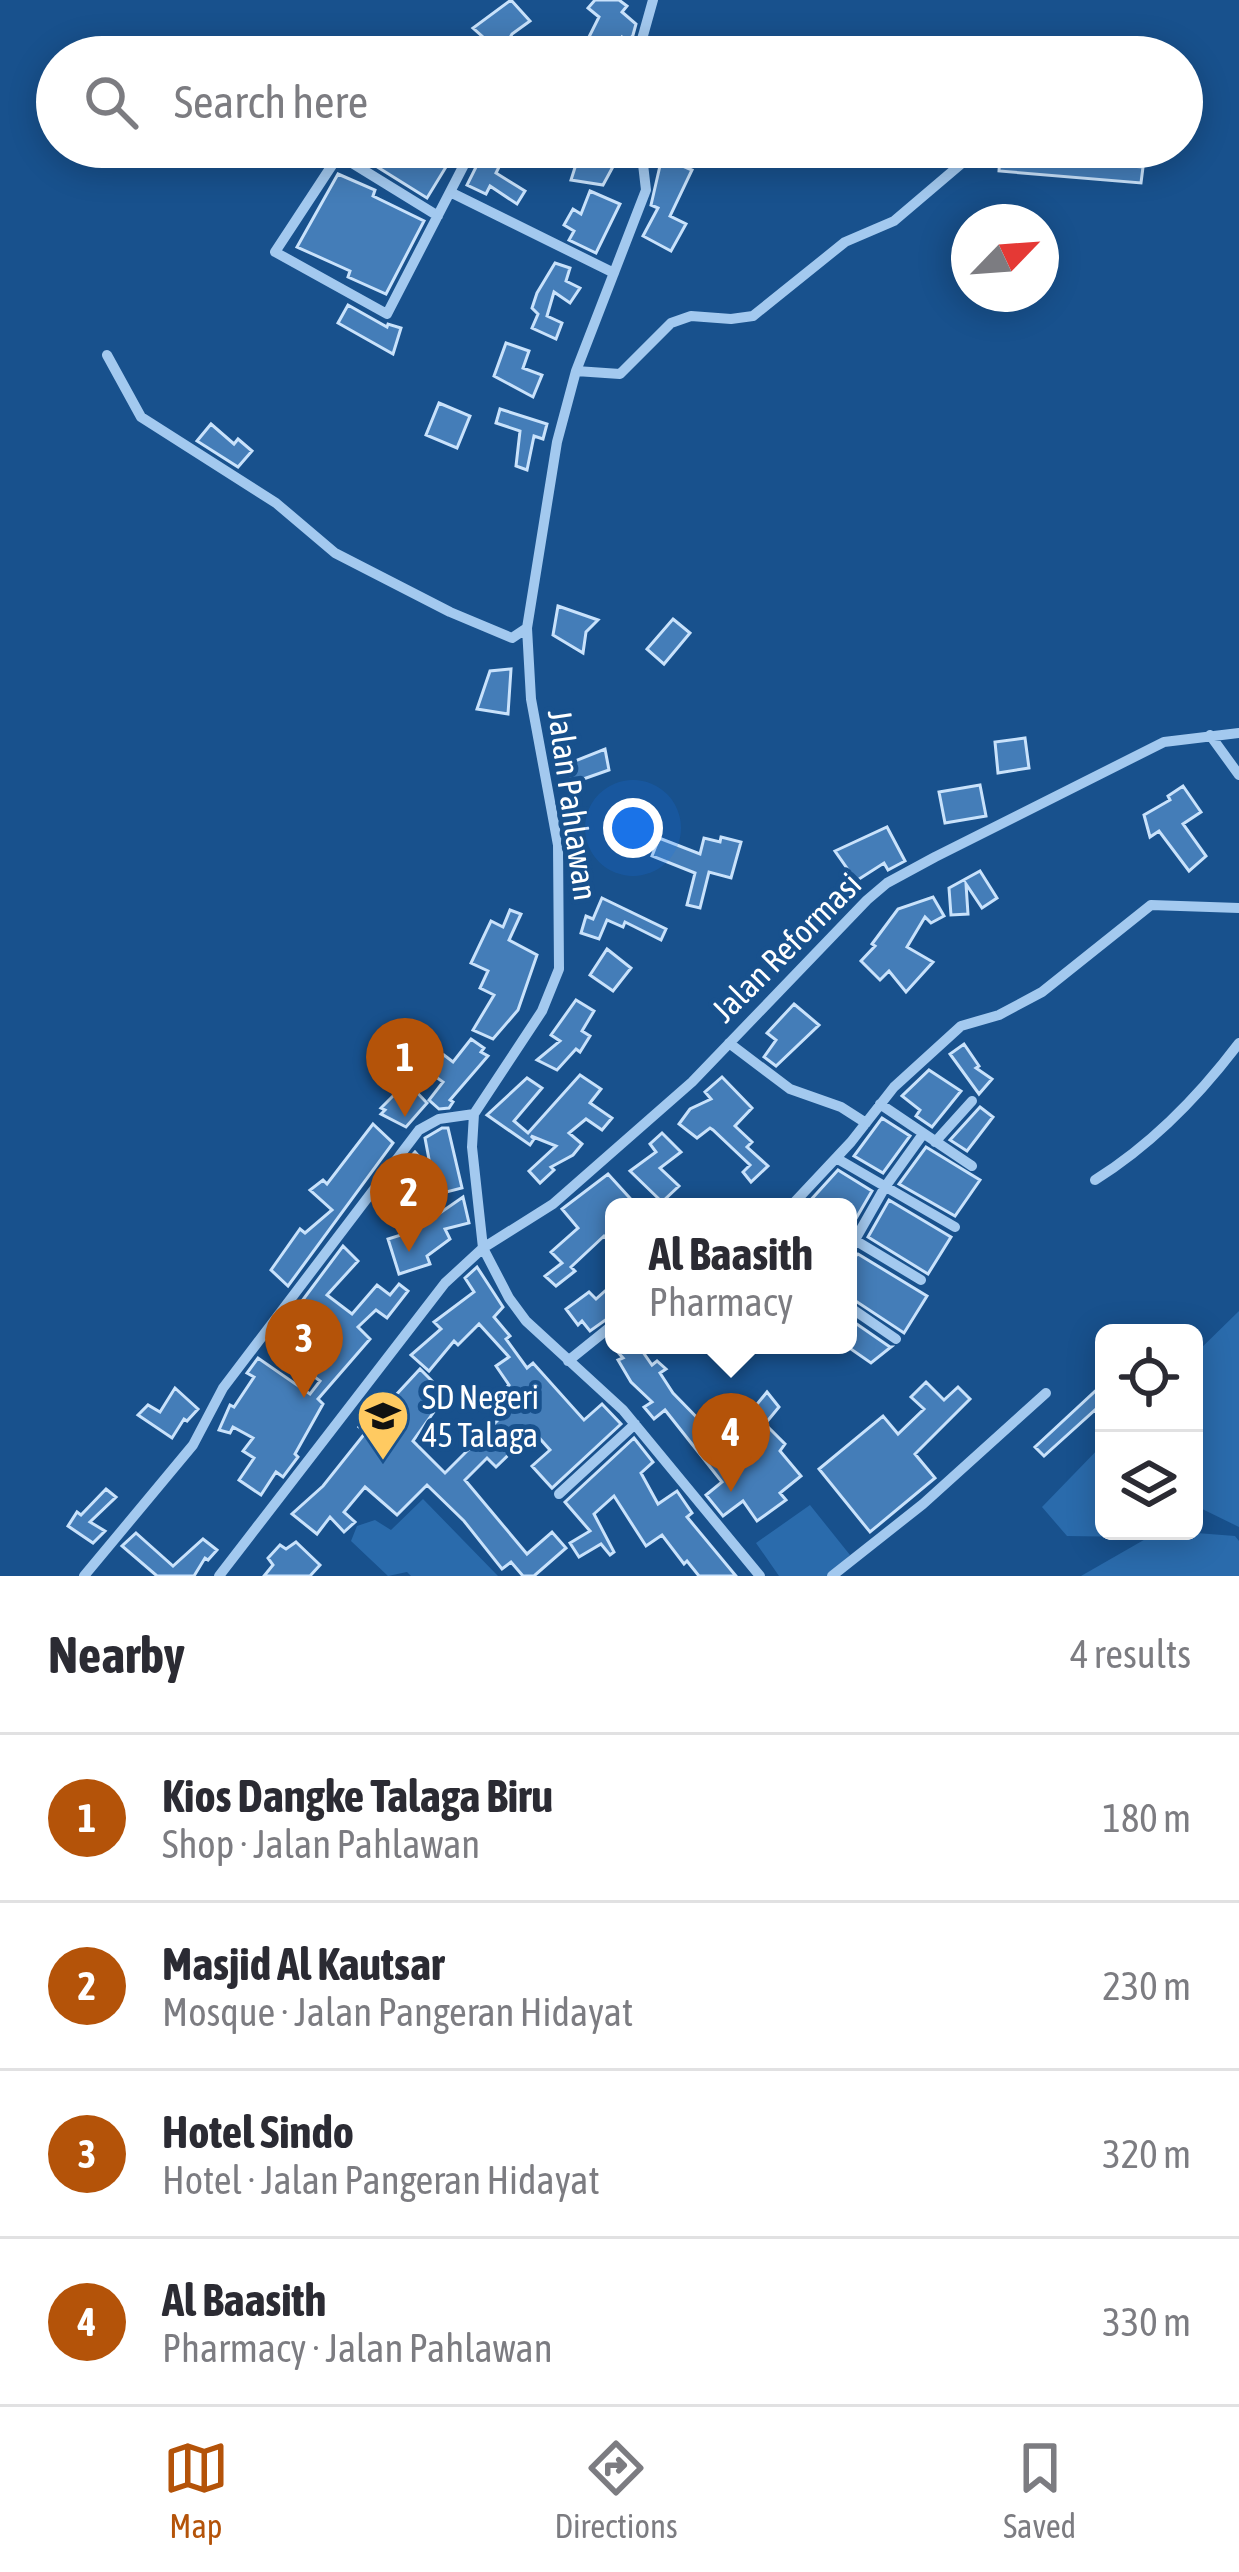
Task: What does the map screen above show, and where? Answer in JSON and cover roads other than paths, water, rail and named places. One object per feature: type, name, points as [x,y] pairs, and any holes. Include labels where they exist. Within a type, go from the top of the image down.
[{"type":"street","points":[[643,36],[653,0]]},
{"type":"street","points":[[331,168],[275,252],[387,314],[462,168]]},
{"type":"street","points":[[367,168],[437,216]]},
{"type":"street","name":"Jalan Pahlawan","points":[[474,1114],[542,1011],[559,969],[557,845],[531,699],[527,628],[557,442],[576,371],[646,190],[643,168]]},
{"type":"street","points":[[576,371],[620,374],[671,323],[691,316],[753,316],[845,242],[893,221],[956,168]]},
{"type":"street","points":[[450,192],[614,273]]},
{"type":"street","points":[[106,355],[141,417],[276,503],[335,553],[512,638],[527,628]]},
{"type":"street","name":"Jalan Reformasi","points":[[219,1576],[446,1282],[483,1248],[553,1204],[692,1082],[887,884],[1164,742],[1239,734]]},
{"type":"street","points":[[1210,735],[1239,776]]},
{"type":"street","points":[[798,1198],[880,1104],[961,1026],[999,1015],[1042,992],[1151,905],[1239,908]]},
{"type":"street","points":[[729,1042],[790,1089],[841,1107],[866,1123]]},
{"type":"street","points":[[1095,1180],[1163,1128],[1239,1043]]},
{"type":"street","points":[[935,1142],[972,1101]]},
{"type":"street","points":[[880,1104],[972,1166]]},
{"type":"street","points":[[84,1576],[193,1445],[223,1388],[418,1130],[439,1119],[474,1114],[472,1147],[483,1248],[526,1321],[635,1424],[760,1576]]},
{"type":"street","points":[[857,1232],[923,1133]]},
{"type":"street","points":[[836,1158],[955,1227]]},
{"type":"street","points":[[857,1247],[921,1280]]},
{"type":"street","points":[[857,1312],[896,1339]]},
{"type":"street","points":[[568,1361],[605,1331]]},
{"type":"street","points":[[832,1576],[923,1504],[1046,1394]]},
{"type":"street","points":[[559,1494],[635,1424]]},
{"type":"place","name":"Kios Dangke Talaga Biru","points":[[405,1117]]},
{"type":"place","name":"Masjid Al Kautsar","points":[[409,1252]]},
{"type":"place","name":"Hotel Sindo","points":[[304,1398]]},
{"type":"place","name":"SD Negeri 45 Talaga","points":[[383,1462]]},
{"type":"place","name":"Al Baasith","points":[[731,1492]]}]
